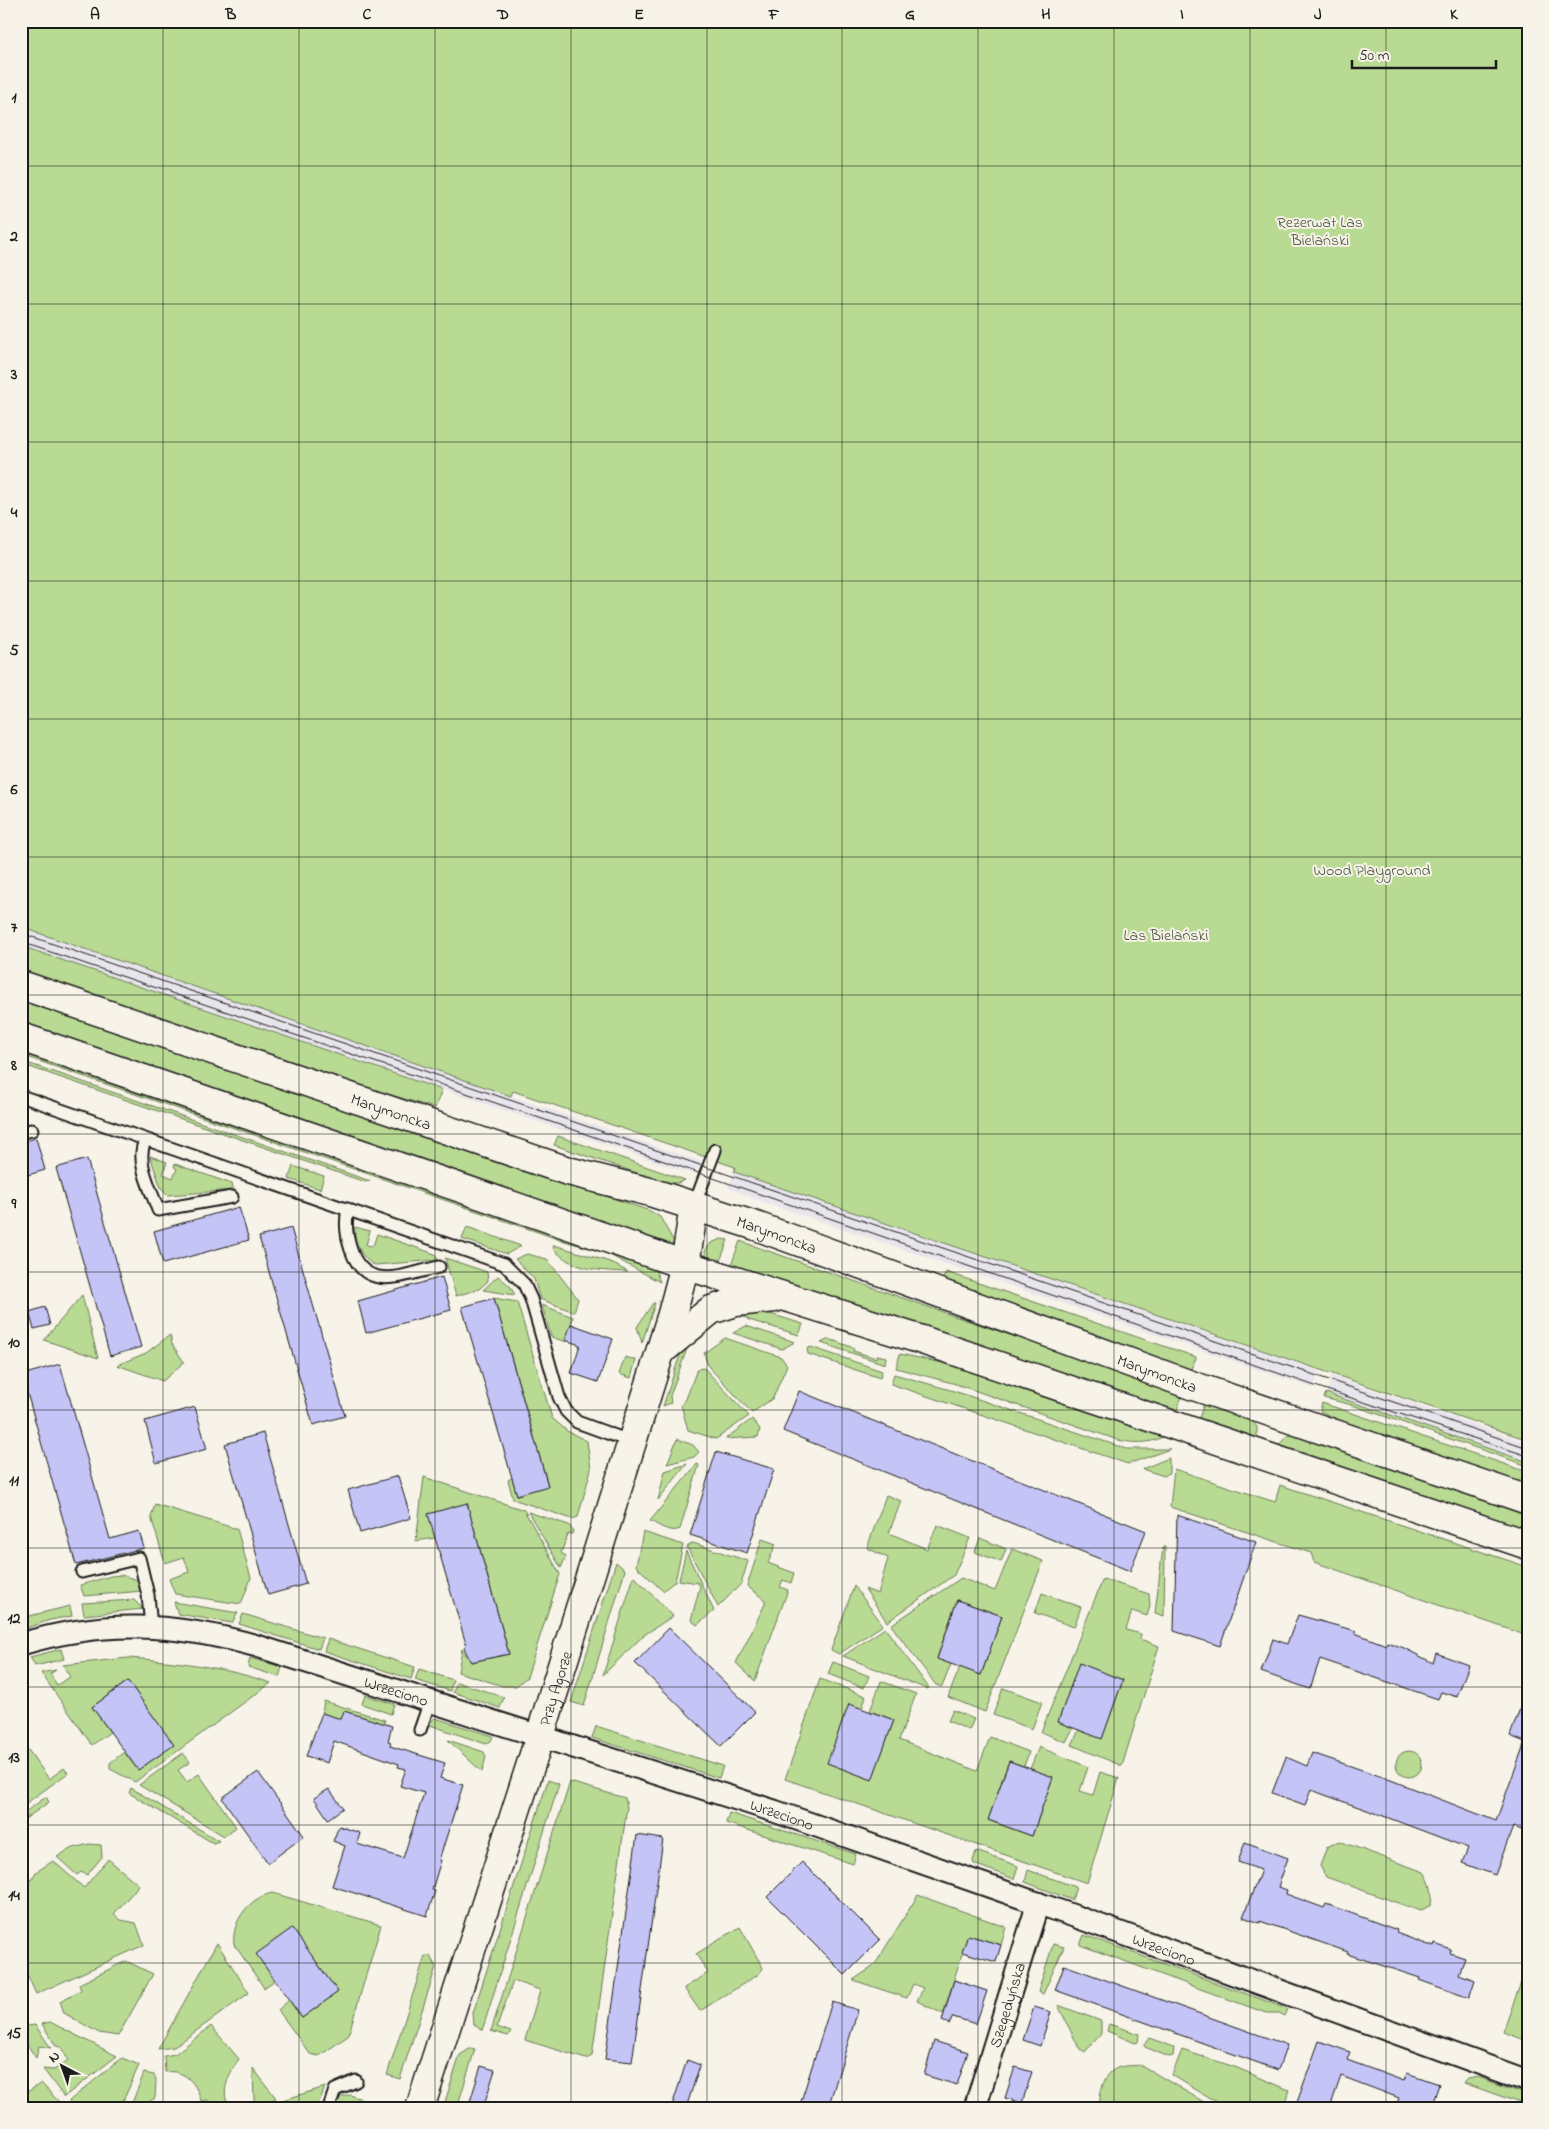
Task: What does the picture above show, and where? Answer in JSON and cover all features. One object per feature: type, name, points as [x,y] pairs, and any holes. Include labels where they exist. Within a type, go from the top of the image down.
[{"type":"main road","name":"Marymoncka","points":[[21,985],[551,1166],[694,1206],[1277,1415],[1528,1500]]},
{"type":"main road","points":[[21,1037],[684,1265],[922,1340],[1528,1545]]},
{"type":"main road","name":"Przy Agorze","points":[[420,2108],[540,1736],[660,1351],[684,1265],[694,1206]]},
{"type":"main road","points":[[660,1351],[711,1310],[736,1302],[784,1297]]},
{"type":"main road","points":[[1264,1455],[1277,1415]]},
{"type":"street","name":"Wrzeciono","points":[[21,1644],[85,1629],[107,1626],[151,1627],[216,1635],[774,1810],[1038,1903],[1528,2082]]},
{"type":"street","name":"Szegedyńska","points":[[975,2108],[1038,1903]]},
{"type":"lane","points":[[21,1096],[145,1141],[504,1264],[524,1284],[531,1299],[559,1397],[566,1411],[577,1422],[632,1442]]},
{"type":"lane","points":[[145,1141],[141,1149],[142,1162],[158,1210],[232,1197]]},
{"type":"lane","points":[[694,1206],[715,1150]]},
{"type":"lane","points":[[348,1209],[345,1218],[350,1248],[357,1266],[366,1274],[381,1279],[439,1267]]},
{"type":"lane","points":[[82,1572],[139,1558],[148,1596],[151,1627]]},
{"type":"lane","points":[[420,1730],[430,1701]]},
{"type":"lane","points":[[329,2108],[335,2090],[356,2081]]},
{"type":"shaded area","points":[[21,927],[704,1163],[692,1174],[21,946]]},
{"type":"shaded area","points":[[734,1172],[1319,1371],[1313,1388],[766,1203],[728,1188]]},
{"type":"shaded area","points":[[1332,1376],[1528,1443],[1528,1462],[1326,1393]]},
{"type":"green space","name":"Las Bielański","points":[[21,21],[1528,21],[1528,1440],[734,1172],[735,1167],[513,1091],[511,1096],[21,927]]},
{"type":"green space","points":[[21,946],[442,1090],[435,1108],[227,1042],[21,971]]},
{"type":"green space","points":[[21,996],[650,1211],[660,1217],[674,1242],[669,1248],[21,1025]]},
{"type":"green space","points":[[21,1049],[655,1269],[660,1282],[606,1253],[561,1240],[21,1055]]},
{"type":"green space","points":[[21,1061],[370,1181],[365,1182],[21,1064]]},
{"type":"green space","points":[[558,1136],[685,1180],[678,1183],[663,1182],[554,1145]]},
{"type":"green space","points":[[150,1156],[167,1162],[163,1174],[173,1178],[177,1169],[174,1167],[175,1164],[232,1184],[234,1190],[168,1195],[161,1188]]},
{"type":"green space","points":[[293,1166],[324,1176],[320,1189],[289,1179]]},
{"type":"green space","points":[[355,1227],[370,1231],[366,1245],[373,1246],[377,1234],[435,1254],[438,1260],[375,1265],[366,1259],[359,1249],[355,1237]]},
{"type":"green space","points":[[467,1227],[521,1246],[507,1254],[462,1239]]},
{"type":"green space","points":[[721,1239],[728,1240],[719,1264],[707,1260],[705,1251],[711,1243]]},
{"type":"green space","points":[[740,1241],[951,1315],[1183,1393],[1176,1413],[730,1268]]},
{"type":"green space","points":[[554,1245],[610,1262],[628,1272],[597,1270],[577,1265],[560,1255],[553,1248]]},
{"type":"green space","points":[[527,1254],[547,1259],[578,1299],[574,1312],[540,1299],[534,1279],[515,1259]]},
{"type":"green space","points":[[445,1258],[487,1272],[488,1281],[479,1289],[456,1296]]},
{"type":"green space","points":[[946,1272],[1196,1358],[1189,1373],[942,1281]]},
{"type":"green space","points":[[498,1276],[510,1286],[515,1295],[483,1290]]},
{"type":"green space","points":[[82,1295],[98,1358],[44,1340]]},
{"type":"green space","points":[[494,1298],[517,1302],[552,1418],[567,1431],[587,1441],[591,1469],[578,1517],[572,1519],[513,1499],[508,1480],[512,1478],[517,1495],[548,1485]]},
{"type":"green space","points":[[653,1303],[655,1303],[642,1343],[637,1327]]},
{"type":"green space","points":[[542,1305],[573,1317],[566,1339],[567,1342],[551,1337]]},
{"type":"green space","points":[[735,1311],[760,1311],[803,1324],[799,1335],[749,1320]]},
{"type":"green space","points":[[746,1326],[795,1342],[782,1349],[733,1333]]},
{"type":"green space","points":[[170,1335],[172,1344],[184,1362],[163,1381],[117,1365],[146,1353]]},
{"type":"green space","points":[[725,1338],[781,1357],[787,1365],[773,1398],[752,1413],[708,1366],[704,1353]]},
{"type":"green space","points":[[829,1339],[854,1348],[853,1351],[876,1358],[877,1355],[886,1357],[885,1364],[821,1343]]},
{"type":"green space","points":[[684,1343],[689,1343],[670,1396],[671,1403],[663,1406]]},
{"type":"green space","points":[[811,1347],[882,1371],[880,1378],[808,1354],[807,1349]]},
{"type":"green space","points":[[900,1354],[985,1372],[1169,1433],[1158,1439],[1145,1442],[1118,1440],[956,1384],[896,1368]]},
{"type":"green space","points":[[625,1357],[636,1360],[631,1378],[619,1374]]},
{"type":"green space","points":[[704,1368],[749,1416],[716,1439],[688,1430],[681,1405],[686,1399],[697,1369]]},
{"type":"green space","points":[[894,1374],[954,1391],[1127,1449],[1170,1449],[1128,1464],[891,1384]]},
{"type":"green space","points":[[1326,1393],[1528,1462],[1528,1466],[1352,1405],[1324,1398]]},
{"type":"green space","points":[[1205,1401],[1250,1418],[1257,1427],[1257,1439],[1198,1421]]},
{"type":"green space","points":[[1322,1403],[1528,1472],[1528,1489],[1368,1434],[1320,1411]]},
{"type":"green space","points":[[752,1419],[760,1429],[758,1437],[725,1439]]},
{"type":"green space","points":[[1297,1433],[1528,1514],[1528,1533],[1277,1447],[1287,1436]]},
{"type":"green space","points":[[677,1439],[693,1445],[699,1452],[694,1457],[667,1464]]},
{"type":"green space","points":[[1169,1458],[1169,1473],[1164,1476],[1142,1469]]},
{"type":"green space","points":[[687,1464],[658,1500],[665,1471]]},
{"type":"green space","points":[[697,1464],[699,1465],[680,1529],[668,1530],[650,1521]]},
{"type":"green space","points":[[1174,1469],[1275,1502],[1280,1485],[1528,1567],[1528,1636],[1314,1562],[1311,1553],[1170,1507]]},
{"type":"green space","points":[[424,1477],[524,1510],[560,1574],[527,1677],[516,1686],[503,1686],[458,1672],[462,1649],[471,1662],[509,1654],[467,1503],[435,1538],[416,1541]]},
{"type":"green space","points":[[886,1495],[901,1501],[889,1533],[927,1549],[937,1525],[970,1538],[954,1575],[887,1622],[865,1589],[878,1594],[888,1558],[867,1548]]},
{"type":"green space","points":[[155,1504],[237,1529],[251,1578],[241,1604],[175,1594],[169,1579],[189,1572],[184,1557],[165,1563],[151,1517]]},
{"type":"green space","points":[[528,1512],[569,1525],[573,1531],[572,1534],[568,1534],[561,1553],[566,1556],[561,1568]]},
{"type":"green space","points":[[643,1532],[683,1545],[675,1581],[663,1591],[636,1566]]},
{"type":"green space","points":[[980,1538],[1006,1549],[1001,1562],[975,1552]]},
{"type":"green space","points":[[762,1539],[776,1544],[768,1563],[794,1573],[791,1583],[783,1580],[780,1587],[788,1590],[755,1681],[736,1663],[765,1604],[765,1600],[747,1586]]},
{"type":"green space","points":[[693,1543],[748,1561],[741,1584],[718,1607],[687,1547]]},
{"type":"green space","points":[[1163,1547],[1165,1547],[1164,1616],[1155,1613]]},
{"type":"green space","points":[[1012,1549],[1043,1561],[985,1712],[948,1697],[960,1667],[981,1675],[1002,1616],[957,1600],[937,1658],[951,1664],[942,1687],[936,1685],[891,1625],[961,1578],[995,1591]]},
{"type":"green space","points":[[686,1551],[714,1611],[697,1625],[691,1620],[700,1586],[698,1583],[679,1580]]},
{"type":"green space","points":[[616,1562],[625,1570],[584,1706],[571,1702]]},
{"type":"green space","points":[[121,1575],[141,1581],[143,1591],[84,1596],[80,1585]]},
{"type":"green space","points":[[634,1576],[673,1616],[644,1635],[603,1675]]},
{"type":"green space","points":[[1103,1579],[1149,1594],[1150,1606],[1147,1616],[1132,1611],[1126,1630],[1141,1634],[1140,1639],[1159,1646],[1122,1766],[1072,1745],[1079,1730],[1102,1738],[1123,1680],[1079,1664],[1058,1722],[1073,1728],[1066,1742],[1041,1732]]},
{"type":"green space","points":[[854,1586],[883,1625],[839,1654],[831,1650]]},
{"type":"green space","points":[[1042,1593],[1081,1607],[1074,1627],[1035,1613]]},
{"type":"green space","points":[[134,1600],[143,1609],[84,1615],[82,1603]]},
{"type":"green space","points":[[174,1602],[238,1613],[232,1623],[178,1614]]},
{"type":"green space","points":[[70,1606],[72,1616],[50,1620],[21,1630],[21,1618]]},
{"type":"green space","points":[[243,1614],[323,1638],[319,1649],[239,1624]]},
{"type":"green space","points":[[885,1628],[929,1688],[927,1689],[843,1656]]},
{"type":"green space","points":[[328,1639],[415,1667],[411,1679],[324,1651]]},
{"type":"green space","points":[[61,1649],[64,1659],[35,1666],[30,1657]]},
{"type":"green space","points":[[128,1658],[200,1666],[253,1677],[271,1683],[135,1782],[110,1769],[110,1763],[124,1752],[138,1770],[173,1745],[128,1681],[92,1707],[110,1732],[92,1745],[41,1673],[56,1670],[50,1674],[57,1685],[70,1677],[63,1665]]},
{"type":"green space","points":[[250,1658],[282,1667],[279,1677],[248,1667]]},
{"type":"green space","points":[[833,1662],[869,1676],[864,1688],[828,1674]]},
{"type":"green space","points":[[419,1669],[453,1680],[450,1691],[415,1680]]},
{"type":"green space","points":[[820,1679],[866,1696],[862,1709],[849,1704],[872,1779],[894,1720],[870,1711],[881,1681],[916,1694],[899,1740],[977,1771],[990,1737],[1029,1752],[1024,1766],[1009,1761],[988,1820],[1032,1836],[1053,1777],[1030,1769],[1039,1747],[1088,1767],[1080,1791],[1093,1795],[1100,1772],[1119,1778],[1087,1883],[785,1779]]},
{"type":"green space","points":[[457,1682],[504,1697],[500,1708],[453,1692]]},
{"type":"green space","points":[[1003,1688],[1042,1702],[1032,1729],[993,1715]]},
{"type":"green space","points":[[365,1695],[394,1704],[391,1714],[362,1704]]},
{"type":"green space","points":[[324,1701],[385,1720],[384,1724],[344,1711],[341,1720],[322,1713]]},
{"type":"green space","points":[[953,1710],[974,1719],[969,1730],[948,1721]]},
{"type":"green space","points":[[435,1718],[493,1736],[491,1741],[486,1744],[430,1725],[431,1721]]},
{"type":"green space","points":[[596,1726],[723,1766],[719,1778],[592,1738]]},
{"type":"green space","points":[[21,1740],[49,1779],[64,1768],[68,1773],[21,1807]]},
{"type":"green space","points":[[448,1740],[484,1752],[486,1757],[482,1772]]},
{"type":"green space","points":[[1409,1751],[1418,1755],[1422,1764],[1418,1773],[1409,1777],[1400,1773],[1396,1764],[1400,1755]]},
{"type":"green space","points":[[183,1753],[190,1762],[178,1770],[187,1782],[199,1774],[236,1827],[224,1836],[139,1785]]},
{"type":"green space","points":[[548,1780],[559,1784],[482,2031],[474,2024],[473,2013]]},
{"type":"green space","points":[[570,1782],[625,1798],[627,1807],[592,2056],[586,2059],[525,2040],[540,1990],[513,1981],[497,2027],[511,2032],[508,2036],[491,2031]]},
{"type":"green space","points":[[131,1788],[219,1841],[213,1843],[129,1793]]},
{"type":"green space","points":[[46,1797],[49,1802],[21,1822],[21,1815]]},
{"type":"green space","points":[[729,1813],[856,1854],[853,1864],[726,1823]]},
{"type":"green space","points":[[1339,1841],[1424,1872],[1431,1888],[1431,1905],[1420,1911],[1326,1877],[1320,1866],[1327,1847]]},
{"type":"green space","points":[[89,1844],[101,1845],[102,1857],[87,1875],[81,1872],[77,1875],[57,1857],[70,1849]]},
{"type":"green space","points":[[976,1851],[1018,1866],[1014,1879],[974,1864]]},
{"type":"green space","points":[[108,1859],[139,1885],[114,1914],[121,1920],[136,1923],[144,1945],[36,1994],[21,1961],[21,1907],[23,1894],[36,1872],[53,1861],[84,1888]]},
{"type":"green space","points":[[1028,1870],[1076,1887],[1072,1900],[1025,1882]]},
{"type":"green space","points":[[273,1893],[381,1925],[348,2036],[319,2056],[310,2054],[278,2010],[289,2000],[302,2018],[338,1992],[292,1929],[275,1980],[264,1988],[234,1944],[236,1927],[244,1911],[257,1899]]},
{"type":"green space","points":[[918,1895],[1006,1927],[1001,1945],[968,1935],[943,2014],[917,2001],[923,1988],[913,1984],[907,1998],[853,1980],[874,1966]]},
{"type":"green space","points":[[740,1927],[763,1968],[759,1974],[700,2011],[684,1988],[708,1973],[696,1954]]},
{"type":"green space","points":[[1084,1935],[1288,2009],[1285,2016],[1279,2013],[1266,2013],[1080,1945]]},
{"type":"green space","points":[[217,1943],[249,1993],[174,2047],[158,2049]]},
{"type":"green space","points":[[1053,1944],[1064,1947],[1043,1994],[1038,1992]]},
{"type":"green space","points":[[425,1956],[430,1956],[436,1967],[400,2079],[387,2075]]},
{"type":"green space","points":[[126,1961],[153,1974],[118,2036],[99,2033],[64,2013],[60,2001],[81,1990],[79,1984]]},
{"type":"green space","points":[[1528,1963],[1528,2041],[1503,2032]]},
{"type":"green space","points":[[1058,2005],[1101,2021],[1101,2034],[1085,2052],[1079,2048]]},
{"type":"green space","points":[[50,2022],[117,2056],[64,2097],[43,2069],[54,2070],[68,2060],[61,2047],[56,2046],[42,2024]]},
{"type":"green space","points":[[1109,2024],[1139,2034],[1138,2042],[1135,2043],[1107,2031]]},
{"type":"green space","points":[[35,2025],[51,2048],[39,2046],[36,2058],[21,2035],[21,2027]]},
{"type":"green space","points":[[211,2026],[239,2059],[232,2070],[225,2090],[227,2102],[231,2108],[217,2108],[208,2100],[201,2101],[189,2079],[178,2073],[165,2072],[164,2056],[175,2054]]},
{"type":"green space","points":[[1149,2038],[1174,2047],[1173,2056],[1169,2057],[1145,2047],[1144,2045]]},
{"type":"green space","points":[[471,2048],[475,2049],[457,2108],[443,2108],[460,2055]]},
{"type":"green space","points":[[1182,2050],[1235,2067],[1289,2090],[1283,2108],[1226,2108],[1172,2075]]},
{"type":"green space","points":[[122,2058],[139,2065],[120,2108],[76,2108],[69,2101]]},
{"type":"green space","points":[[1141,2065],[1214,2108],[1100,2108],[1101,2090],[1110,2073],[1120,2067]]},
{"type":"green space","points":[[253,2068],[276,2098],[255,2106],[253,2103]]},
{"type":"green space","points":[[144,2073],[154,2075],[156,2079],[155,2098],[141,2108],[130,2108]]},
{"type":"green space","points":[[1478,2077],[1528,2095],[1528,2106],[1464,2083],[1468,2079]]},
{"type":"green space","points":[[41,2083],[61,2104],[62,2108],[21,2108],[21,2096]]},
{"type":"green space","points":[[325,2087],[317,2108],[288,2108],[283,2100]]},
{"type":"green space","points":[[350,2095],[388,2108],[333,2108],[336,2098]]},
{"type":"building","points":[[36,1138],[45,1170],[21,1177],[21,1142]]},
{"type":"building","points":[[87,1159],[141,1347],[110,1356],[56,1168]]},
{"type":"building","points":[[239,1207],[249,1240],[163,1264],[154,1231]]},
{"type":"building","points":[[291,1228],[345,1416],[313,1425],[259,1237]]},
{"type":"building","points":[[442,1277],[451,1310],[366,1333],[358,1301]]},
{"type":"building","points":[[494,1298],[548,1486],[517,1495],[462,1307]]},
{"type":"building","points":[[45,1307],[50,1325],[34,1329],[29,1312]]},
{"type":"building","points":[[571,1324],[613,1339],[598,1382],[571,1373],[580,1345],[565,1340]]},
{"type":"building","points":[[60,1364],[110,1539],[139,1531],[144,1548],[76,1565],[22,1375]]},
{"type":"building","points":[[799,1391],[1146,1531],[1130,1571],[783,1431]]},
{"type":"building","points":[[195,1407],[207,1449],[156,1463],[145,1421]]},
{"type":"building","points":[[263,1433],[306,1584],[268,1595],[225,1444]]},
{"type":"building","points":[[716,1452],[774,1469],[747,1553],[690,1535]]},
{"type":"building","points":[[398,1476],[411,1518],[360,1533],[348,1490]]},
{"type":"building","points":[[467,1503],[509,1654],[471,1662],[464,1648],[466,1644],[428,1514]]},
{"type":"building","points":[[1177,1515],[1256,1542],[1220,1646],[1174,1631]]},
{"type":"building","points":[[957,1600],[1002,1616],[981,1675],[937,1659]]},
{"type":"building","points":[[1298,1615],[1356,1631],[1355,1633],[1386,1645],[1387,1642],[1404,1648],[1433,1663],[1436,1653],[1469,1665],[1457,1697],[1441,1692],[1438,1699],[1320,1659],[1310,1689],[1261,1672],[1273,1639],[1287,1644]]},
{"type":"building","points":[[669,1628],[755,1712],[721,1746],[635,1663]]},
{"type":"building","points":[[1079,1663],[1123,1680],[1102,1739],[1058,1722]]},
{"type":"building","points":[[128,1681],[174,1745],[138,1770],[92,1707]]},
{"type":"building","points":[[1526,1692],[1528,1693],[1528,1832],[1513,1827],[1495,1875],[1462,1863],[1468,1848],[1378,1814],[1311,1790],[1305,1805],[1272,1793],[1286,1757],[1307,1766],[1312,1753],[1383,1777],[1496,1821],[1525,1742],[1510,1736]]},
{"type":"building","points":[[849,1704],[894,1720],[872,1780],[827,1763]]},
{"type":"building","points":[[344,1711],[392,1726],[388,1741],[391,1742],[390,1746],[445,1763],[440,1778],[463,1785],[439,1860],[441,1860],[432,1890],[435,1891],[427,1916],[332,1886],[345,1846],[333,1841],[339,1826],[360,1833],[357,1844],[403,1858],[424,1793],[400,1786],[406,1769],[398,1767],[399,1764],[334,1741],[327,1763],[306,1756],[322,1713],[341,1719]]},
{"type":"building","points":[[1009,1761],[1053,1777],[1032,1836],[988,1820]]},
{"type":"building","points":[[258,1772],[304,1836],[268,1863],[222,1798]]},
{"type":"building","points":[[329,1789],[343,1808],[328,1819],[314,1798]]},
{"type":"building","points":[[637,1835],[663,1839],[632,2062],[605,2059]]},
{"type":"building","points":[[1245,1842],[1288,1858],[1278,1887],[1287,1890],[1286,1894],[1324,1908],[1326,1904],[1397,1930],[1396,1933],[1434,1947],[1435,1944],[1451,1950],[1450,1953],[1465,1958],[1459,1974],[1475,1980],[1469,1998],[1419,1980],[1420,1978],[1347,1954],[1348,1952],[1260,1921],[1260,1923],[1243,1917],[1261,1870],[1238,1862]]},
{"type":"building","points":[[802,1862],[880,1940],[845,1975],[767,1897]]},
{"type":"building","points":[[292,1928],[338,1992],[302,2018],[256,1954]]},
{"type":"building","points":[[968,1935],[1001,1945],[996,1962],[962,1952]]},
{"type":"building","points":[[1064,1965],[1287,2045],[1278,2070],[1055,1990]]},
{"type":"building","points":[[954,1980],[987,1991],[976,2024],[953,2017],[949,2024],[942,2021]]},
{"type":"building","points":[[832,2002],[858,2010],[828,2108],[799,2108]]},
{"type":"building","points":[[1034,2007],[1051,2012],[1040,2046],[1023,2040]]},
{"type":"building","points":[[934,2041],[968,2052],[957,2085],[924,2075]]},
{"type":"building","points":[[1319,2041],[1350,2052],[1347,2060],[1404,2081],[1407,2073],[1439,2084],[1431,2108],[1395,2108],[1399,2098],[1341,2076],[1330,2108],[1295,2108]]},
{"type":"building","points":[[687,2060],[700,2065],[686,2108],[677,2108],[672,2106]]},
{"type":"building","points":[[481,2066],[495,2070],[483,2108],[468,2108]]},
{"type":"building","points":[[1015,2067],[1032,2072],[1022,2103],[1005,2098]]},
{"type":"tram line","points":[[21,933],[1528,1448]]},
{"type":"tram line","points":[[21,942],[525,1113],[1321,1388],[1528,1456]]},
{"type":"park label","name":"Rezerwat Las Bielański","points":[[1320,230]]},
{"type":"park label","name":"Wood Playground","points":[[1372,869]]}]
